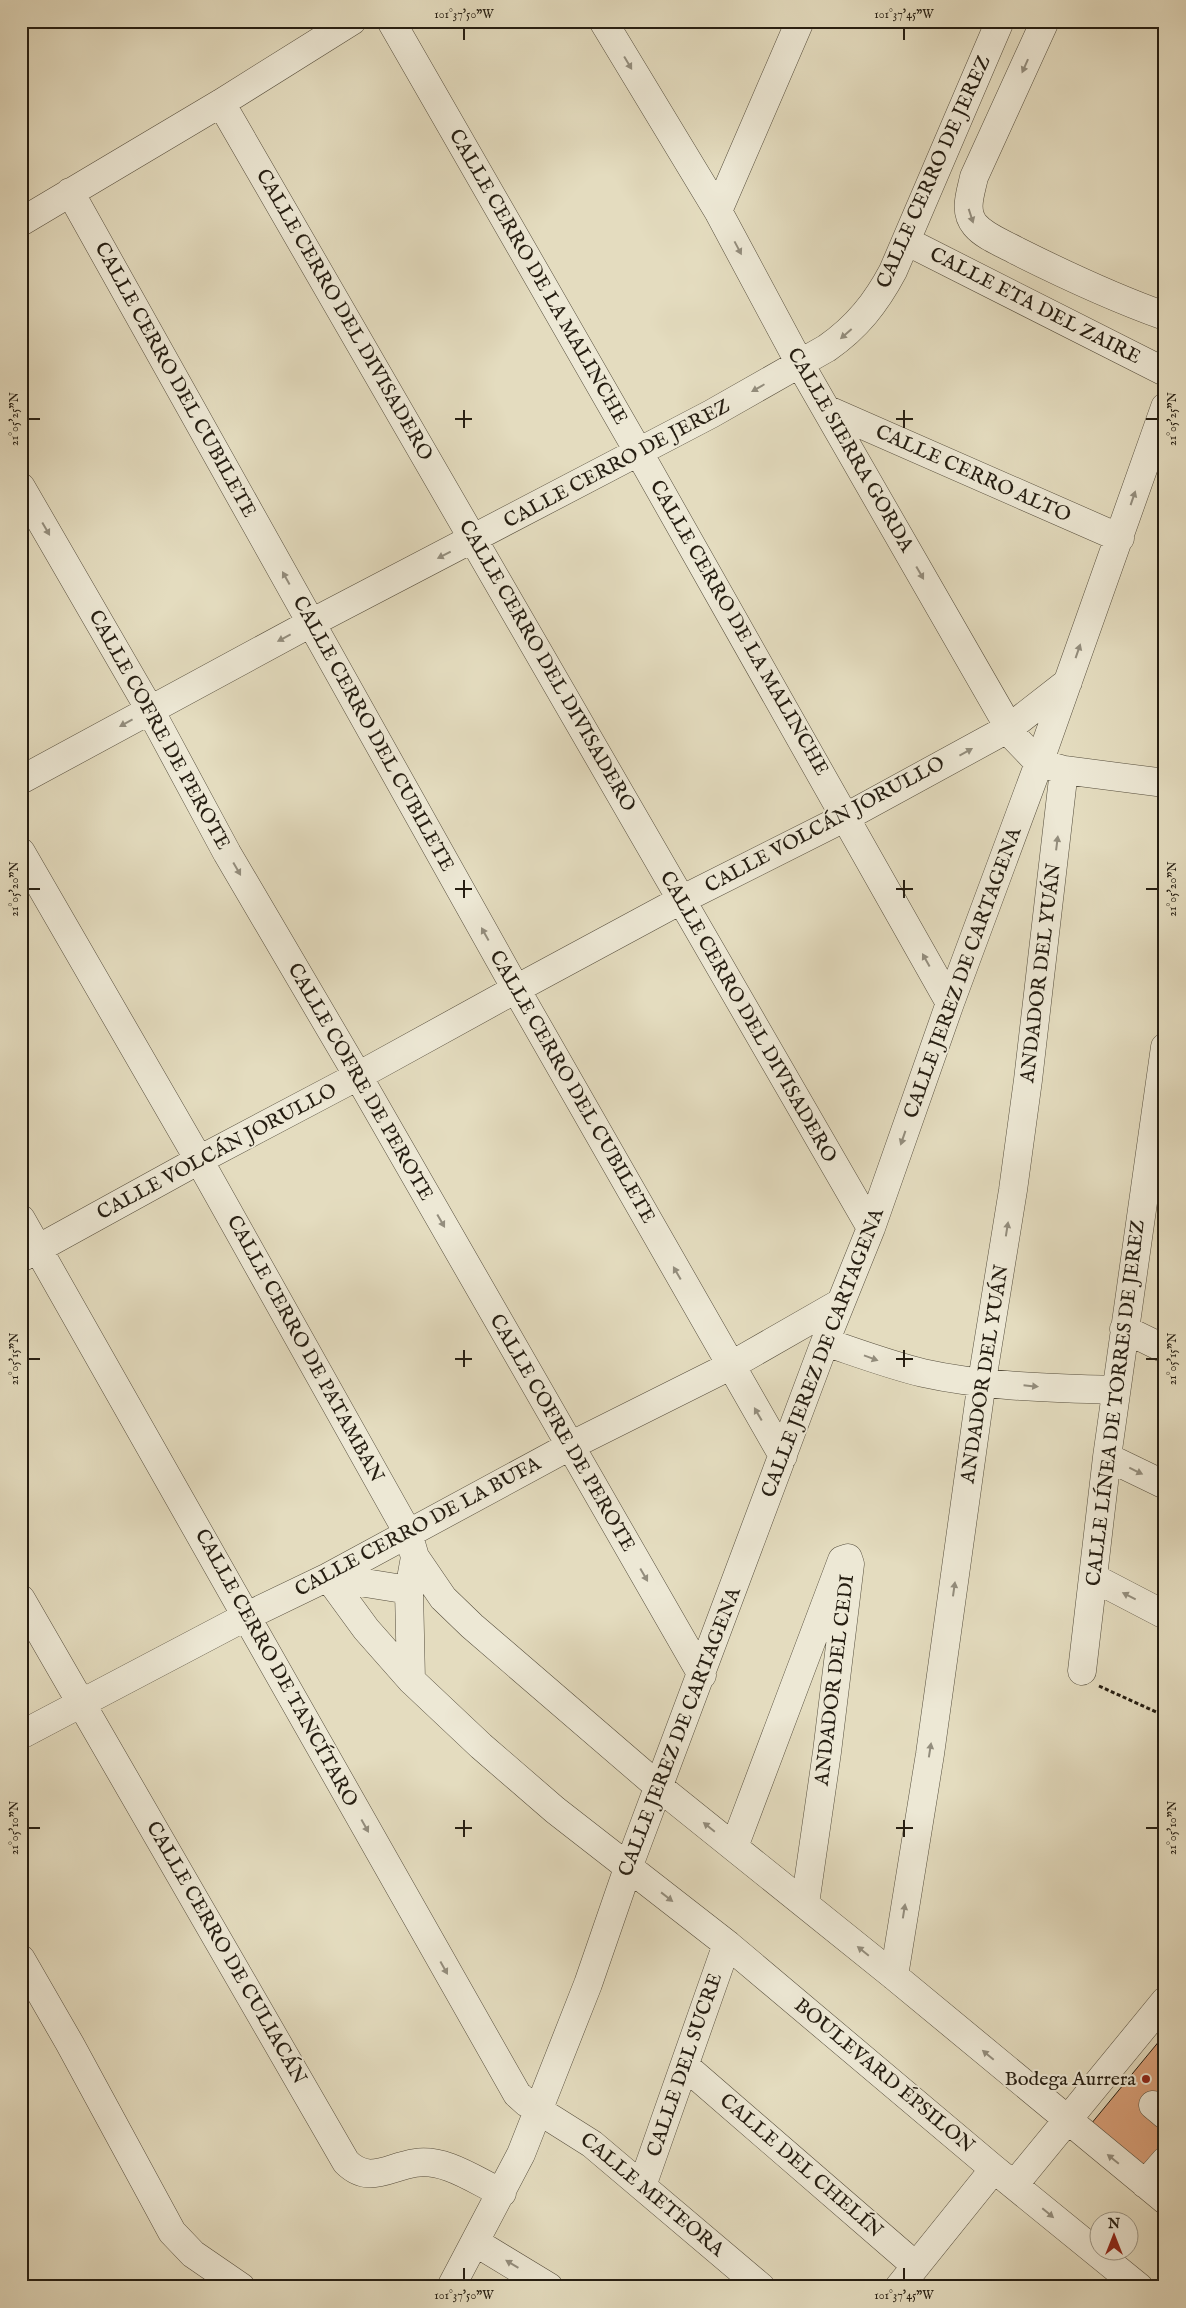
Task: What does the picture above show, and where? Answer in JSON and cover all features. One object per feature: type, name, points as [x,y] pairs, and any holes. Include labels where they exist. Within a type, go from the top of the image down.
[{"type":"street","points":[[21,222],[222,103],[352,21]]},
{"type":"street","name":"CALLE CERRO DE LA MALINCHE","points":[[391,21],[638,451],[950,1003]]},
{"type":"street","name":"CALLE SIERRA GORDA","points":[[603,21],[718,211],[800,364],[1009,728],[1025,750],[1051,766]]},
{"type":"street","points":[[718,211],[800,21]]},
{"type":"street","name":"CALLE CERRO DE JEREZ","points":[[21,780],[311,623],[711,414],[800,364],[845,336],[879,298],[906,241],[1000,21]]},
{"type":"street","points":[[1045,21],[974,177],[969,196],[968,211],[974,224],[986,235],[1052,269],[1138,307],[1165,316]]},
{"type":"street","name":"CALLE CERRO DEL DIVISADERO","points":[[222,103],[475,539],[680,900],[871,1228]]},
{"type":"street","name":"CALLE CERRO DEL CUBILETE","points":[[70,192],[516,988],[783,1456]]},
{"type":"street","name":"CALLE ETA DEL ZAIRE","points":[[906,241],[1165,372]]},
{"type":"street","name":"CALLE JEREZ DE CARTAGENA","points":[[452,2287],[522,2154],[588,1984],[628,1868],[702,1675],[825,1342],[871,1228],[950,1003],[1051,766],[1068,682],[1165,407]]},
{"type":"street","name":"CALLE CERRO ALTO","points":[[826,409],[1120,538]]},
{"type":"street","name":"CALLE COFRE DE PEROTE","points":[[21,487],[150,710],[228,853],[702,1675]]},
{"type":"street","name":"CALLE VOLCÁN JORULLO","points":[[30,1254],[516,988],[680,900],[846,817],[1009,728],[1041,705],[1068,682]]},
{"type":"street","points":[[1051,766],[1165,783]]},
{"type":"street","name":"ANDADOR DEL YUÁN","points":[[894,1976],[930,1754],[982,1381],[1028,1080],[1051,766]]},
{"type":"street","name":"CALLE CERRO DE PATAMBAN","points":[[21,852],[199,1160],[411,1545],[443,1598],[472,1626],[659,1787]]},
{"type":"street","name":"CALLE LÍNEA DE TORRES DE JEREZ","points":[[1082,1671],[1124,1329],[1154,1207],[1163,1064]]},
{"type":"street","name":"CALLE CERRO DE TANCÍTARO","points":[[21,1219],[30,1254],[247,1616],[506,2078],[517,2094],[539,2110]]},
{"type":"street","name":"CALLE CERRO DE LA BUFA","points":[[21,1735],[247,1616],[328,1578],[411,1545],[570,1446],[730,1366],[840,1303]]},
{"type":"street","points":[[1124,1329],[1165,1349]]},
{"type":"street","points":[[825,1342],[908,1369],[982,1381],[1052,1388],[1116,1390]]},
{"type":"street","points":[[1107,1457],[1165,1485]]},
{"type":"street","points":[[411,1545],[409,1590],[411,1680]]},
{"type":"street","name":"ANDADOR DEL CEDI","points":[[734,1847],[842,1560],[848,1558],[850,1564],[828,1742],[805,1904]]},
{"type":"street","points":[[328,1578],[409,1590]]},
{"type":"street","name":"BOULEVARD ÉPSILON","points":[[328,1578],[366,1629],[411,1680],[480,1746],[628,1868],[728,1944],[1004,2177],[1139,2287]]},
{"type":"street","points":[[1094,1578],[1165,1615]]},
{"type":"street","name":"CALLE CERRO DE CULIACÁN","points":[[21,1599],[346,2162],[354,2169],[368,2174],[415,2163],[430,2162],[445,2166],[502,2194]]},
{"type":"street","points":[[659,1787],[894,1976],[1155,2192],[1165,2161]]},
{"type":"street","name":"CALLE DEL SUCRE","points":[[642,2186],[728,1944]]},
{"type":"street","points":[[21,1959],[70,2044],[172,2232],[193,2254],[241,2287]]},
{"type":"street","points":[[908,2276],[1004,2177],[1066,2120],[1165,2001]]},
{"type":"street","name":"CALLE DEL CHELÍN","points":[[685,2066],[908,2276]]},
{"type":"street","name":"CALLE METEORA","points":[[539,2110],[586,2139],[761,2287]]},
{"type":"street","points":[[475,2242],[549,2287]]},
{"type":"path","points":[[1082,1671],[1089,1680],[1099,1686],[1165,1716]]},
{"type":"building","name":"Bodega Aurrera","points":[[1165,2034],[1165,2185],[1091,2124]]},
{"type":"place","name":"Bodega Aurrera","points":[[1146,2079]]}]
